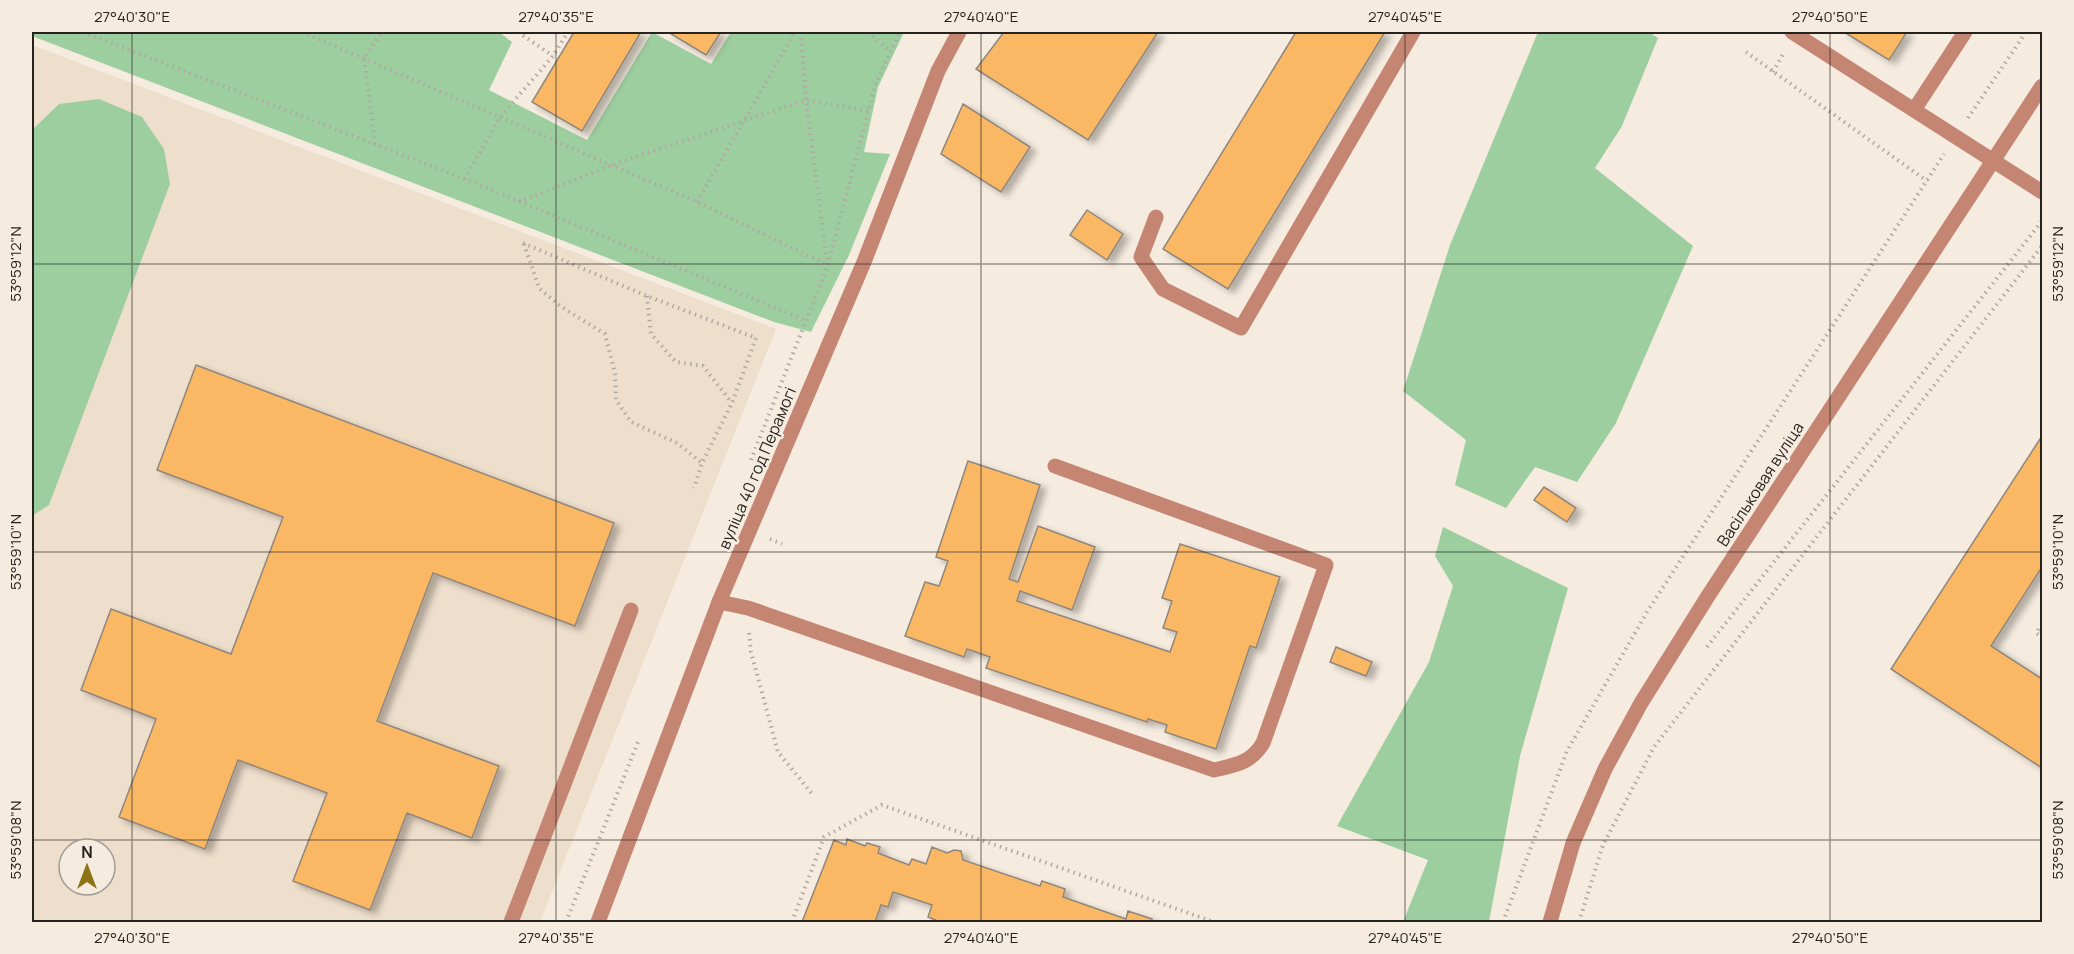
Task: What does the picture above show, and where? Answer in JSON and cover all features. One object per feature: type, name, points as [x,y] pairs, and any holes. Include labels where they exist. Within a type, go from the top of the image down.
[{"type":"street","name":"вуліца 40 год Перамогі","points":[[598,922],[719,602],[864,262],[938,71],[959,32]]},
{"type":"street","points":[[1156,217],[1141,256],[1163,289],[1241,328],[1413,32]]},
{"type":"street","points":[[1792,32],[2043,192]]},
{"type":"street","points":[[1914,110],[1965,32]]},
{"type":"street","name":"Васільковая вуліца","points":[[1550,922],[1573,843],[1605,769],[1641,703],[2043,86]]},
{"type":"street","points":[[719,602],[747,608],[1215,770],[1244,763],[1257,754],[1263,743],[1326,565],[1055,466]]},
{"type":"street","points":[[511,922],[631,610]]},
{"type":"path","points":[[83,32],[465,179],[807,321]]},
{"type":"path","points":[[302,32],[697,202],[828,265]]},
{"type":"path","points":[[375,144],[364,58],[381,32]]},
{"type":"path","points":[[518,32],[553,56]]},
{"type":"path","points":[[465,179],[500,117],[553,56],[568,32]]},
{"type":"path","points":[[697,202],[795,32]]},
{"type":"path","points":[[801,32],[806,100],[828,265]]},
{"type":"path","points":[[868,32],[891,52]]},
{"type":"path","points":[[828,265],[875,85],[900,32]]},
{"type":"path","points":[[1503,922],[1567,751],[1647,612],[2026,32]]},
{"type":"path","points":[[1746,52],[1927,181]]},
{"type":"path","points":[[519,203],[612,165],[806,100],[868,111]]},
{"type":"path","points":[[1702,653],[2043,221]]},
{"type":"path","points":[[694,488],[702,463],[732,403],[756,338],[647,296],[524,243],[539,288],[560,306],[605,334],[615,373],[616,400],[631,422],[677,443],[702,463]]},
{"type":"path","points":[[1579,922],[1603,845],[1654,747],[2043,246]]},
{"type":"path","points":[[647,296],[651,334],[676,362],[703,366],[732,403]]},
{"type":"path","points":[[2043,624],[2036,633],[2043,637]]},
{"type":"path","points":[[751,652],[778,752],[813,795]]},
{"type":"path","points":[[792,922],[824,837],[882,805],[1214,922]]},
{"type":"shaded area","points":[[32,45],[776,329],[540,922],[32,922]]},
{"type":"green space","points":[[32,32],[499,32],[512,42],[489,90],[587,140],[652,32],[711,64],[731,32],[904,32],[878,87],[864,152],[890,154],[849,255],[811,332],[774,322],[32,36]]},
{"type":"green space","points":[[1538,32],[1649,32],[1658,38],[1622,126],[1595,168],[1693,246],[1616,423],[1577,482],[1535,467],[1506,508],[1455,485],[1466,440],[1403,391],[1450,245]]},
{"type":"green space","points":[[99,99],[142,117],[164,149],[170,184],[49,505],[32,516],[32,130],[59,104]]},
{"type":"green space","points":[[1443,527],[1568,588],[1520,756],[1489,922],[1403,922],[1428,860],[1337,826],[1429,662],[1453,586],[1435,556]]},
{"type":"building","points":[[574,32],[641,32],[582,131],[532,102]]},
{"type":"building","points":[[668,32],[721,32],[706,55]]},
{"type":"building","points":[[1004,32],[1158,32],[1088,140],[976,69]]},
{"type":"building","points":[[1296,32],[1385,32],[1228,289],[1163,249]]},
{"type":"building","points":[[1844,32],[1907,32],[1889,60]]},
{"type":"building","points":[[963,104],[1030,147],[1001,192],[941,154]]},
{"type":"building","points":[[1087,210],[1123,234],[1107,260],[1070,235]]},
{"type":"building","points":[[196,365],[614,523],[575,626],[433,573],[377,721],[499,766],[472,838],[407,813],[370,910],[293,881],[327,793],[238,760],[205,849],[119,817],[156,719],[81,690],[111,609],[231,654],[283,517],[157,470]]},
{"type":"building","points":[[2042,436],[2042,567],[1991,646],[2042,679],[2042,768],[1891,669]]},
{"type":"building","points":[[968,461],[1040,485],[1009,579],[1018,582],[1038,526],[1095,547],[1072,610],[1020,591],[1017,601],[1170,652],[1177,632],[1163,628],[1172,601],[1162,598],[1180,544],[1280,577],[1256,648],[1250,646],[1216,749],[1165,732],[1167,725],[1148,719],[1147,722],[986,668],[990,657],[967,649],[964,657],[905,636],[925,582],[939,586],[948,561],[936,557]]},
{"type":"building","points":[[1544,487],[1576,508],[1567,522],[1534,500]]},
{"type":"building","points":[[1336,647],[1372,662],[1366,676],[1330,662]]},
{"type":"building","points":[[847,839],[865,846],[867,843],[880,847],[878,853],[909,865],[912,859],[926,864],[932,847],[947,853],[954,850],[961,851],[963,860],[1040,886],[1042,881],[1065,889],[1063,897],[1126,919],[1128,911],[1152,919],[1151,922],[940,922],[928,917],[932,905],[893,892],[888,907],[881,905],[875,922],[802,922],[834,840],[846,845]]}]
